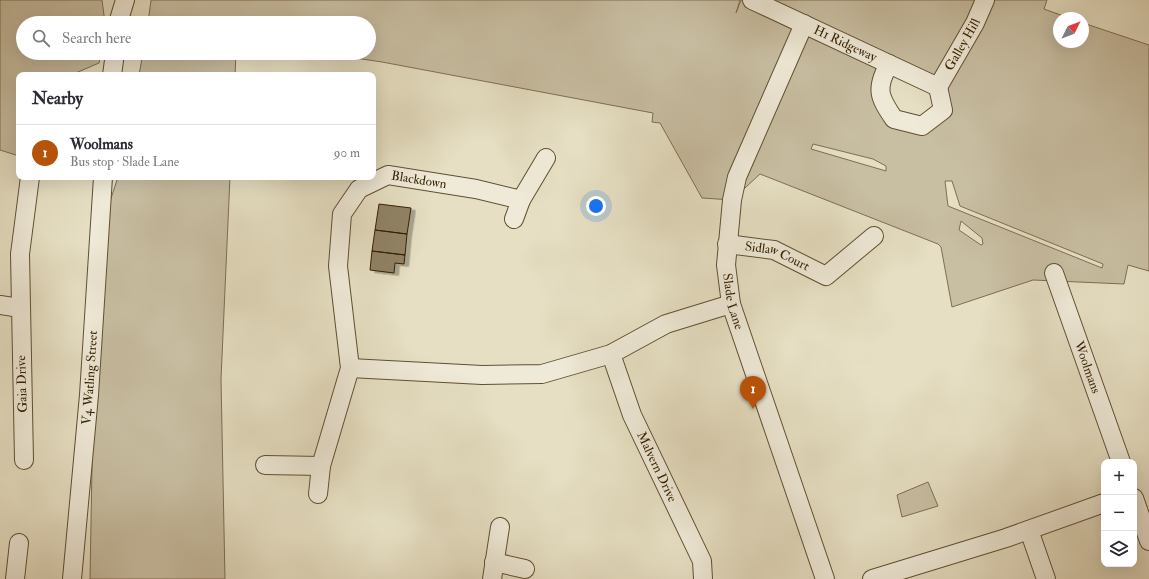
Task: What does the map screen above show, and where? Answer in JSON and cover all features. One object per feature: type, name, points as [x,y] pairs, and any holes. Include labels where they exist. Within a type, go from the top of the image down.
[{"type":"street","points":[[112,0],[116,16]]},
{"type":"street","points":[[120,16],[125,0]]},
{"type":"street","name":"H1 Ridgeway","points":[[752,0],[938,87]]},
{"type":"street","name":"Galley Hill","points":[[938,87],[986,0]]},
{"type":"street","name":"Slade Lane","points":[[804,24],[736,177],[727,244],[726,266],[731,304],[825,579]]},
{"type":"street","points":[[112,72],[114,60]]},
{"type":"street","points":[[889,64],[880,80],[881,100],[894,119],[922,126],[943,110],[938,87]]},
{"type":"street","points":[[514,219],[521,200],[546,158]]},
{"type":"street","name":"Blackdown","points":[[376,178],[388,175],[476,189],[521,200]]},
{"type":"street","name":"Gaia Drive","points":[[24,460],[20,254],[30,180]]},
{"type":"street","name":"V4 Watling Street","points":[[72,579],[89,395],[103,180]]},
{"type":"street","name":"Blackdown","points":[[318,494],[321,466],[350,368],[338,266],[342,214],[354,183],[367,180]]},
{"type":"street","name":"Sidlaw Court","points":[[727,244],[774,250],[826,276],[874,236]]},
{"type":"street","name":"Woolmans","points":[[1054,273],[1120,459]]},
{"type":"street","points":[[350,368],[482,375],[542,374],[611,354],[666,324],[731,304]]},
{"type":"street","points":[[0,305],[20,308]]},
{"type":"street","name":"Malvern Drive","points":[[611,354],[632,415],[702,562],[703,579]]},
{"type":"street","points":[[265,465],[321,466]]},
{"type":"street","points":[[872,579],[1029,530],[1101,504]]},
{"type":"street","points":[[1137,506],[1149,540]]},
{"type":"street","points":[[500,527],[493,571],[525,569]]},
{"type":"street","points":[[1029,530],[1046,579]]},
{"type":"street","points":[[15,579],[19,543]]},
{"type":"shaded area","points":[[0,0],[102,0],[104,16],[16,16],[16,60],[100,60],[99,63],[78,72],[16,72],[16,155],[0,150]]},
{"type":"shaded area","points":[[151,0],[740,0],[736,13],[741,0],[1047,0],[1044,9],[1053,12],[1053,48],[1089,48],[1089,25],[1149,45],[1149,271],[1128,265],[1124,284],[1033,280],[952,307],[941,247],[938,244],[760,174],[732,200],[702,198],[660,123],[652,122],[653,113],[369,60],[376,60],[376,16],[149,16]],"holes":[[[889,64],[938,87],[943,110],[922,126],[881,100]],[[813,144],[873,159],[886,166],[886,171],[811,149]],[[945,181],[952,181],[960,206],[1103,264],[1102,268],[948,206]],[[961,221],[982,238],[983,244],[981,245],[959,230]]]},
{"type":"shaded area","points":[[142,60],[236,60],[235,72],[140,72]]},
{"type":"shaded area","points":[[117,180],[230,180],[221,379],[225,579],[90,579],[93,410],[99,235]]},
{"type":"shaded area","points":[[928,482],[938,506],[902,517],[897,495]]},
{"type":"building","points":[[379,204],[411,208],[407,234],[375,230]]},
{"type":"building","points":[[375,230],[407,234],[405,255],[372,251]]},
{"type":"building","points":[[372,251],[405,255],[404,264],[395,263],[394,273],[370,270]]},
{"type":"place","name":"Woolmans","points":[[753,409]]}]
